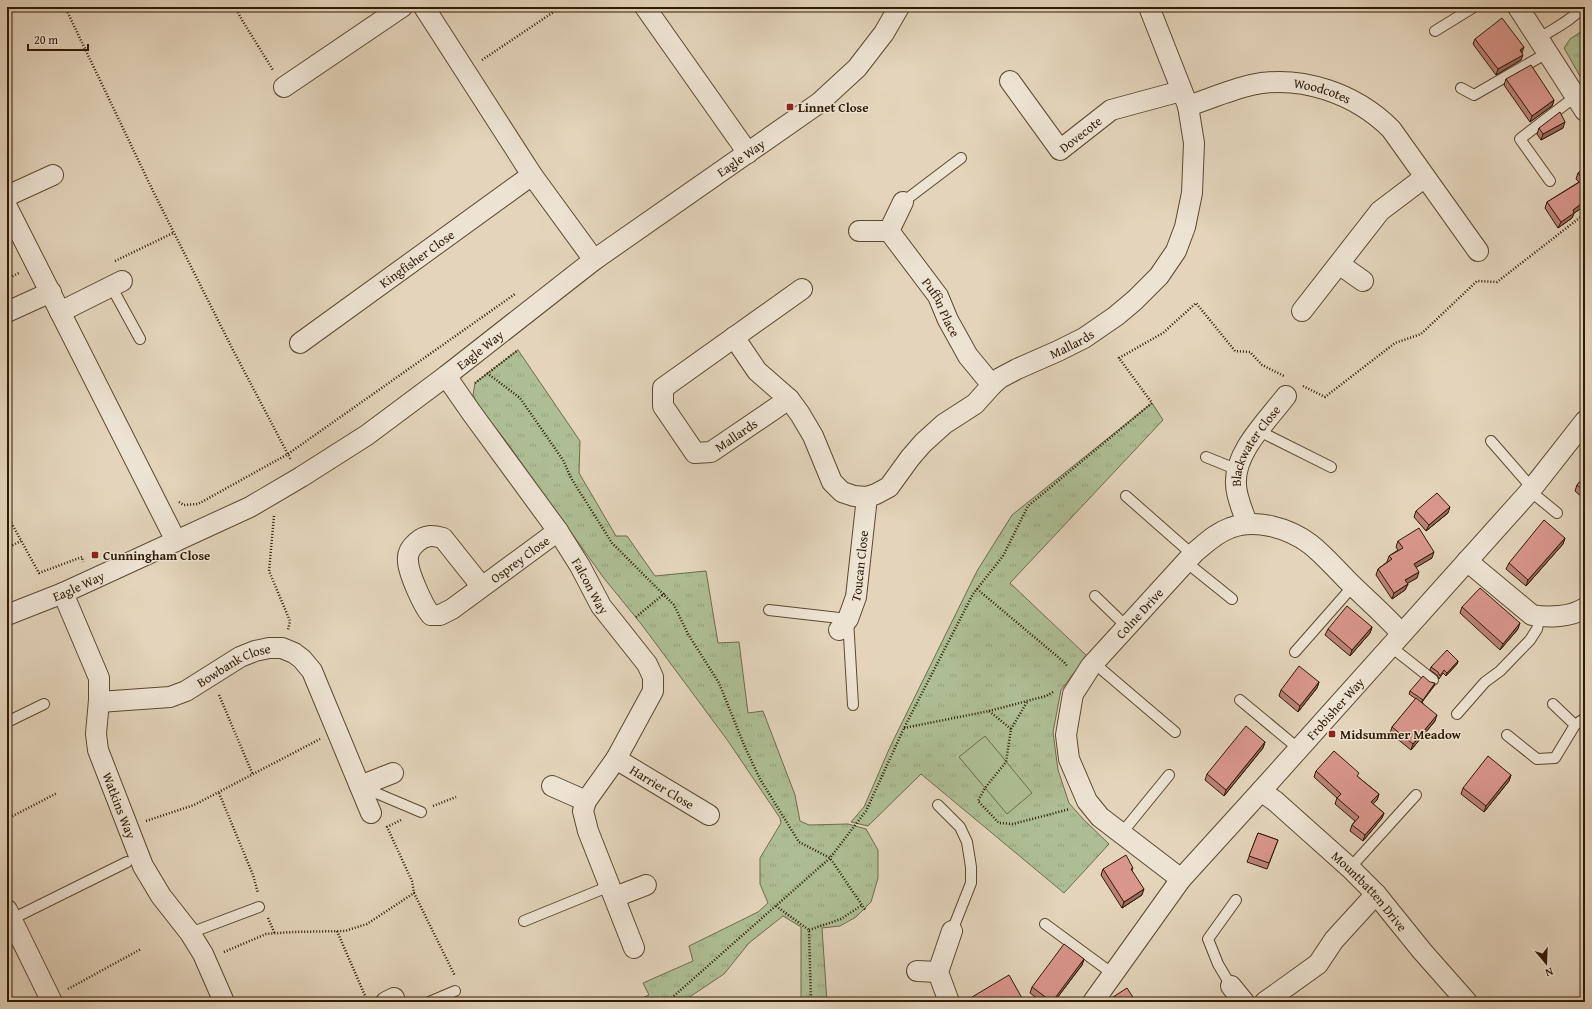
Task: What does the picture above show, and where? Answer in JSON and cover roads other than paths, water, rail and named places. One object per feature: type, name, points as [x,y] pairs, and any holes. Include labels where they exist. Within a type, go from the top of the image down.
[{"type":"street","points":[[284,87],[402,7]]},
{"type":"street","points":[[424,7],[532,175],[594,260]]},
{"type":"street","points":[[645,7],[748,153]]},
{"type":"street","name":"Eagle Way","points":[[7,615],[91,581],[250,507],[367,435],[446,376],[594,260],[819,103],[836,89],[857,68],[872,50],[899,7]]},
{"type":"street","name":"Mallards","points":[[866,497],[876,494],[889,487],[923,443],[944,424],[975,404],[992,384],[1017,369],[1084,338],[1135,300],[1159,276],[1176,251],[1185,227],[1192,193],[1194,143],[1184,99],[1149,7]]},
{"type":"street","points":[[1518,7],[1580,104]]},
{"type":"street","name":"Dovecote","points":[[1010,81],[1060,150],[1111,110],[1184,99]]},
{"type":"street","name":"Woodcotes","points":[[1184,99],[1252,85],[1289,82],[1322,88],[1347,97],[1380,118],[1391,129],[1478,251]]},
{"type":"street","points":[[7,196],[53,175]]},
{"type":"street","name":"Kingfisher Close","points":[[300,343],[532,175]]},
{"type":"street","points":[[1302,312],[1380,210],[1426,177]]},
{"type":"street","points":[[859,231],[888,231],[903,202]]},
{"type":"street","points":[[7,207],[176,541]]},
{"type":"street","name":"Puffin Place","points":[[888,231],[938,296],[948,320],[968,356],[992,384]]},
{"type":"street","points":[[1339,264],[1363,281]]},
{"type":"street","points":[[60,312],[116,284]]},
{"type":"street","name":"Mallards","points":[[789,399],[712,452],[695,453],[663,406],[663,388],[802,288]]},
{"type":"street","points":[[7,312],[51,292]]},
{"type":"street","points":[[734,337],[757,371],[789,399],[813,436],[832,482],[842,492],[854,496],[866,497]]},
{"type":"street","name":"Falcon Way","points":[[446,376],[558,531],[580,566],[601,606],[647,664],[654,677],[653,691],[616,759],[586,801]]},
{"type":"street","name":"Blackwater Close","points":[[1247,523],[1236,484],[1239,463],[1248,446],[1291,386]]},
{"type":"street","name":"Frobisher Way","points":[[1094,1002],[1181,878],[1299,749],[1531,490],[1585,421]]},
{"type":"street","name":"Toucan Close","points":[[843,624],[856,597],[866,497]]},
{"type":"street","name":"Colne Drive","points":[[1181,878],[1100,817],[1087,801],[1069,759],[1066,735],[1073,694],[1094,662],[1189,558],[1214,535],[1229,528],[1247,523],[1272,526],[1289,532],[1310,543],[1388,618],[1396,640]]},
{"type":"street","name":"Osprey Close","points":[[482,587],[558,531]]},
{"type":"street","points":[[1467,561],[1532,614],[1540,616],[1570,615],[1585,608]]},
{"type":"street","name":"Watkins Way","points":[[63,593],[99,678],[99,702],[96,734],[98,750],[143,866],[161,896],[190,933],[205,960],[224,1002]]},
{"type":"street","name":"Bowbank Close","points":[[99,702],[170,697],[186,691],[207,676],[240,657],[255,651],[269,648],[282,648],[294,653],[302,659],[312,671],[371,813]]},
{"type":"street","name":"Harrier Close","points":[[616,759],[709,815]]},
{"type":"street","points":[[360,786],[393,773]]},
{"type":"street","points":[[552,786],[586,801],[583,811],[588,831],[634,948]]},
{"type":"street","name":"Mountbatten Drive","points":[[1261,791],[1275,801],[1350,868],[1376,894],[1422,951],[1467,1002]]},
{"type":"street","points":[[613,892],[646,885]]},
{"type":"street","points":[[1265,1002],[1318,964],[1334,940],[1376,894]]},
{"type":"street","points":[[9,914],[51,1000]]},
{"type":"street","points":[[949,1002],[938,972],[952,930]]},
{"type":"street","points":[[917,971],[938,972]]},
{"type":"street","points":[[1231,986],[1244,1002]]},
{"type":"lane","points":[[1435,31],[1474,7]]},
{"type":"lane","points":[[1460,88],[1474,95],[1543,46],[1583,7]]},
{"type":"lane","points":[[1550,181],[1520,139],[1580,104]]},
{"type":"lane","points":[[903,202],[961,158]]},
{"type":"lane","points":[[116,284],[140,339]]},
{"type":"lane","points":[[1259,431],[1331,467]]},
{"type":"lane","points":[[1491,441],[1531,490],[1557,514]]},
{"type":"lane","points":[[1206,457],[1238,470]]},
{"type":"lane","points":[[1126,496],[1232,599]]},
{"type":"lane","points":[[1295,652],[1353,586]]},
{"type":"lane","points":[[1095,596],[1127,627]]},
{"type":"lane","points":[[769,610],[843,624],[853,705]]},
{"type":"lane","points":[[1457,714],[1486,682],[1500,671],[1530,640],[1537,629],[1540,616]]},
{"type":"lane","points":[[1396,640],[1433,680]]},
{"type":"lane","points":[[1094,662],[1175,732]]},
{"type":"lane","points":[[1240,700],[1299,749]]},
{"type":"lane","points":[[7,722],[44,704]]},
{"type":"lane","points":[[1553,704],[1575,725]]},
{"type":"lane","points":[[1507,735],[1537,759],[1555,758],[1575,725],[1585,718]]},
{"type":"lane","points":[[1121,834],[1169,775]]},
{"type":"lane","points":[[360,786],[421,812]]},
{"type":"lane","points":[[1350,868],[1416,796]]},
{"type":"lane","points":[[938,805],[960,827],[967,842],[971,867],[971,883],[952,930]]},
{"type":"lane","points":[[9,914],[127,862]]},
{"type":"lane","points":[[524,921],[613,892]]},
{"type":"lane","points":[[1231,986],[1218,964],[1208,939],[1236,900]]},
{"type":"lane","points":[[190,933],[261,906]]},
{"type":"lane","points":[[1045,924],[1113,974]]},
{"type":"lane","points":[[429,1002],[456,986]]},
{"type":"place","name":"Linnet Close","points":[[790,107]]},
{"type":"place","name":"Cunningham Close","points":[[95,555]]},
{"type":"place","name":"Midsummer Meadow","points":[[1332,734]]}]
